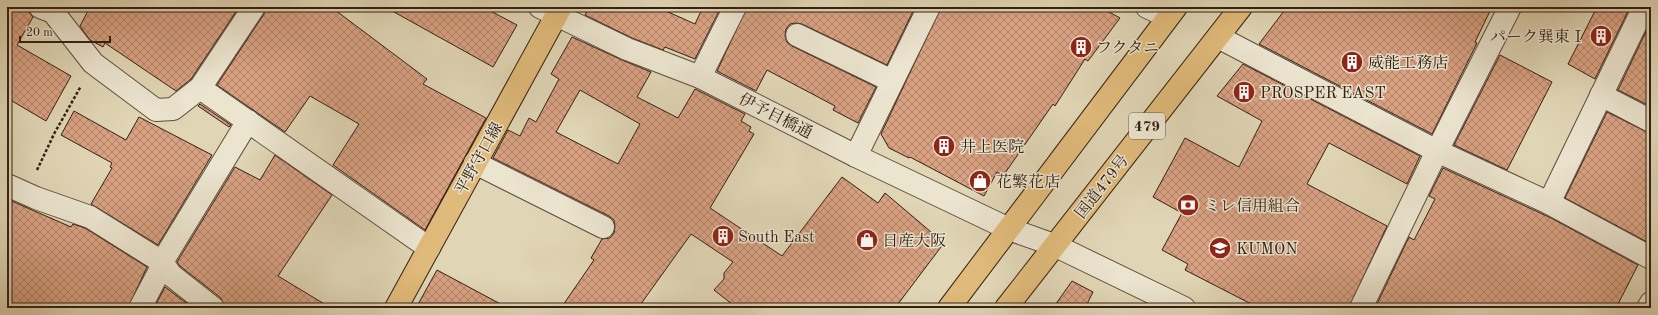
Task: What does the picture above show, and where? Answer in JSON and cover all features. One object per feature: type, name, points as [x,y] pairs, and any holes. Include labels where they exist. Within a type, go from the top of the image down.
[{"type":"main road","name":"国道479号","points":[[1006,308],[1241,7]]},
{"type":"main road","name":"平野守口線","points":[[396,308],[475,164],[553,10]]},
{"type":"main road","points":[[949,308],[1172,12]]},
{"type":"street","points":[[49,9],[93,63],[156,110],[173,109],[200,88],[254,7]]},
{"type":"street","points":[[700,77],[735,7]]},
{"type":"street","points":[[856,156],[929,7]]},
{"type":"street","points":[[1147,7],[1172,12]]},
{"type":"street","points":[[1361,308],[1437,151],[1510,7]]},
{"type":"street","points":[[1549,203],[1644,7]]},
{"type":"street","name":"伊予目橋通","points":[[553,10],[627,49],[700,77],[856,156],[1009,229],[1054,245]]},
{"type":"street","points":[[797,35],[892,81]]},
{"type":"street","points":[[1218,37],[1437,151],[1549,203],[1651,258]]},
{"type":"street","points":[[200,88],[429,248]]},
{"type":"street","points":[[1601,95],[1651,120]]},
{"type":"street","points":[[140,308],[160,270],[162,262],[248,121]]},
{"type":"street","points":[[475,164],[603,227]]},
{"type":"street","points":[[12,189],[90,218],[162,262],[171,275],[213,308]]},
{"type":"street","points":[[1054,245],[1184,308]]},
{"type":"street","points":[[1648,308],[1651,303]]},
{"type":"path","points":[[12,189],[54,134],[93,63]]},
{"type":"building","points":[[7,7],[21,7],[29,12],[33,17],[17,45],[71,76],[46,121],[7,98]]},
{"type":"building","points":[[90,7],[239,7],[191,79],[176,91],[105,43],[103,47],[90,40],[80,26]]},
{"type":"building","points":[[266,7],[331,7],[427,79],[423,84],[486,118],[425,230],[333,165],[359,124],[310,96],[285,132],[217,85],[264,14]]},
{"type":"building","points":[[385,7],[483,7],[517,25],[493,67]]},
{"type":"building","points":[[589,7],[657,7],[695,24],[703,7],[721,7],[695,59],[665,47],[663,50],[632,38],[585,15]]},
{"type":"building","points":[[747,7],[915,7],[887,65],[802,24],[790,24],[786,29],[785,36],[787,42],[792,46],[876,87],[858,123],[833,110],[835,106],[767,70],[756,91],[717,71]]},
{"type":"building","points":[[941,7],[1100,7],[1120,18],[1088,61],[1085,59],[1055,106],[1053,104],[1003,176],[997,172],[984,196],[910,157],[909,158],[889,148],[881,134]]},
{"type":"building","points":[[1287,7],[1492,7],[1475,42],[1477,43],[1432,134],[1259,44]]},
{"type":"building","name":"パーク巽東Ⅰ","points":[[1597,7],[1630,7],[1595,79],[1568,64]]},
{"type":"building","points":[[1651,21],[1651,94],[1646,104],[1618,90]]},
{"type":"building","points":[[572,37],[651,72],[637,97],[678,118],[695,89],[745,114],[741,121],[751,127],[749,131],[754,134],[710,208],[782,256],[842,177],[878,203],[885,193],[944,243],[895,308],[737,308],[714,290],[724,279],[724,273],[733,262],[691,234],[638,308],[561,308],[594,260],[591,258],[602,239],[610,238],[614,233],[614,220],[609,216],[493,158],[508,130],[520,136],[529,118],[536,122],[559,79],[551,74]],"holes":[[[580,90],[640,124],[618,164],[556,132]]]},
{"type":"building","points":[[1500,55],[1552,82],[1507,170],[1454,145]]},
{"type":"building","points":[[1243,64],[1420,156],[1407,184],[1329,143],[1307,184],[1387,226],[1349,308],[1259,308],[1185,270],[1188,264],[1162,250],[1182,213],[1153,197],[1185,138],[1239,167],[1262,121],[1217,96]]},
{"type":"building","points":[[200,104],[231,125],[229,127],[198,106]]},
{"type":"building","points":[[74,111],[126,140],[139,117],[212,155],[158,245],[91,204],[112,168],[110,167],[112,163],[61,135]]},
{"type":"building","points":[[1607,112],[1651,134],[1651,239],[1649,243],[1565,198]]},
{"type":"building","points":[[275,155],[332,195],[278,276],[331,308],[225,308],[221,298],[177,262],[235,167],[260,180]]},
{"type":"building","points":[[1443,168],[1551,218],[1638,265],[1616,308],[1375,308],[1409,237],[1414,240],[1435,199],[1429,196]]},
{"type":"building","points":[[7,199],[71,227],[73,224],[85,228],[147,267],[128,308],[7,308]]},
{"type":"building","points":[[437,270],[508,308],[416,308]]},
{"type":"building","points":[[1072,281],[1093,292],[1085,308],[1053,308]]},
{"type":"building","points":[[165,287],[193,308],[154,308]]},
{"type":"place","name":"パーク巽東Ⅰ","points":[[1601,36]]},
{"type":"place","name":"フクタニ","points":[[1081,47]]},
{"type":"place","name":"威能工務店","points":[[1352,62]]},
{"type":"place","name":"PROSPER EAST","points":[[1244,92]]},
{"type":"place","name":"井上医院","points":[[944,146]]},
{"type":"place","name":"花繁花店","points":[[980,181]]},
{"type":"place","name":"ミレ信用組合","points":[[1188,205]]},
{"type":"place","name":"South East","points":[[723,236]]},
{"type":"place","name":"日産大阪","points":[[867,240]]},
{"type":"place","name":"KUMON","points":[[1220,248]]}]
